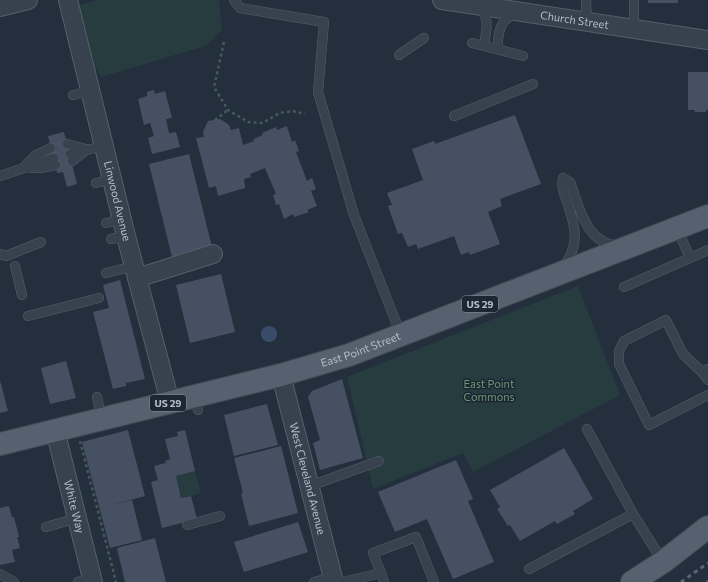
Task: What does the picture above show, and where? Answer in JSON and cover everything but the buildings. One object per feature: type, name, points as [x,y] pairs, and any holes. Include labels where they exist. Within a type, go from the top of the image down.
[{"type":"main road","name":"East Point Street","points":[[0,444],[25,442],[55,430],[170,402],[196,403],[281,375],[349,355],[708,216]]},
{"type":"main road","points":[[632,582],[663,562],[708,527]]},
{"type":"street","points":[[0,7],[28,0]]},
{"type":"street","name":"Linwood Avenue","points":[[68,0],[81,93],[116,229],[135,272],[170,402]]},
{"type":"street","name":"Church Street","points":[[442,0],[477,5],[499,4],[523,12],[708,40]]},
{"type":"street","points":[[135,272],[213,254]]},
{"type":"street","name":"West Cleveland Avenue","points":[[281,375],[336,580]]},
{"type":"street","name":"White Way","points":[[55,430],[77,518],[88,581]]},
{"type":"lane","points":[[234,0],[240,8],[324,22],[318,92],[354,215],[401,335]]},
{"type":"lane","points":[[586,0],[587,22]]},
{"type":"lane","points":[[634,0],[634,29]]},
{"type":"lane","points":[[477,5],[487,18],[488,23],[484,46]]},
{"type":"lane","points":[[497,49],[500,25],[513,15],[523,12]]},
{"type":"lane","points":[[399,55],[424,38]]},
{"type":"lane","points":[[472,43],[523,56]]},
{"type":"lane","points":[[454,116],[533,84]]},
{"type":"lane","points":[[22,168],[36,155],[51,148]]},
{"type":"lane","points":[[95,148],[70,153],[95,148]]},
{"type":"lane","points":[[0,176],[22,168],[41,168],[55,161]]},
{"type":"lane","points":[[559,274],[570,258],[575,241],[574,222],[561,186],[563,178],[570,182],[583,219],[590,231],[601,240],[614,246],[628,247]]},
{"type":"lane","points":[[677,228],[690,258]]},
{"type":"lane","points":[[0,254],[6,256],[41,242]]},
{"type":"lane","points":[[624,287],[708,250]]},
{"type":"lane","points":[[14,266],[22,295]]},
{"type":"lane","points":[[106,273],[135,272]]},
{"type":"lane","points":[[28,316],[99,298]]},
{"type":"lane","points":[[706,374],[683,354],[666,320],[624,341],[619,351],[619,364],[649,425],[708,396]]},
{"type":"lane","points":[[97,396],[102,419]]},
{"type":"lane","points":[[587,429],[633,514],[663,562]]},
{"type":"lane","points":[[310,486],[379,460]]},
{"type":"lane","points":[[529,569],[633,514]]},
{"type":"lane","points":[[187,525],[220,516]]},
{"type":"lane","points":[[46,527],[77,518]]},
{"type":"lane","points":[[314,582],[382,578],[373,553],[416,537],[434,582]]},
{"type":"lane","points":[[0,574],[14,582]]},
{"type":"lane","points":[[0,579],[9,582]]},
{"type":"path","points":[[224,42],[214,87],[228,110],[248,122],[262,123],[280,113],[293,110],[305,114]]},
{"type":"path","points":[[215,120],[228,110]]},
{"type":"path","points":[[80,441],[116,582]]},
{"type":"green space","points":[[99,0],[219,0],[222,30],[205,46],[101,77],[86,51],[76,6]]},
{"type":"green space","name":"East Point Commons","points":[[578,286],[620,395],[473,472],[463,453],[373,489],[347,377]]},
{"type":"green space","points":[[195,471],[201,493],[181,498],[176,476]]},
{"type":"water","points":[[266,326],[272,326],[277,331],[275,340],[272,342],[266,342],[261,337],[261,331]]},
{"type":"railway","points":[[681,582],[708,563]]}]
